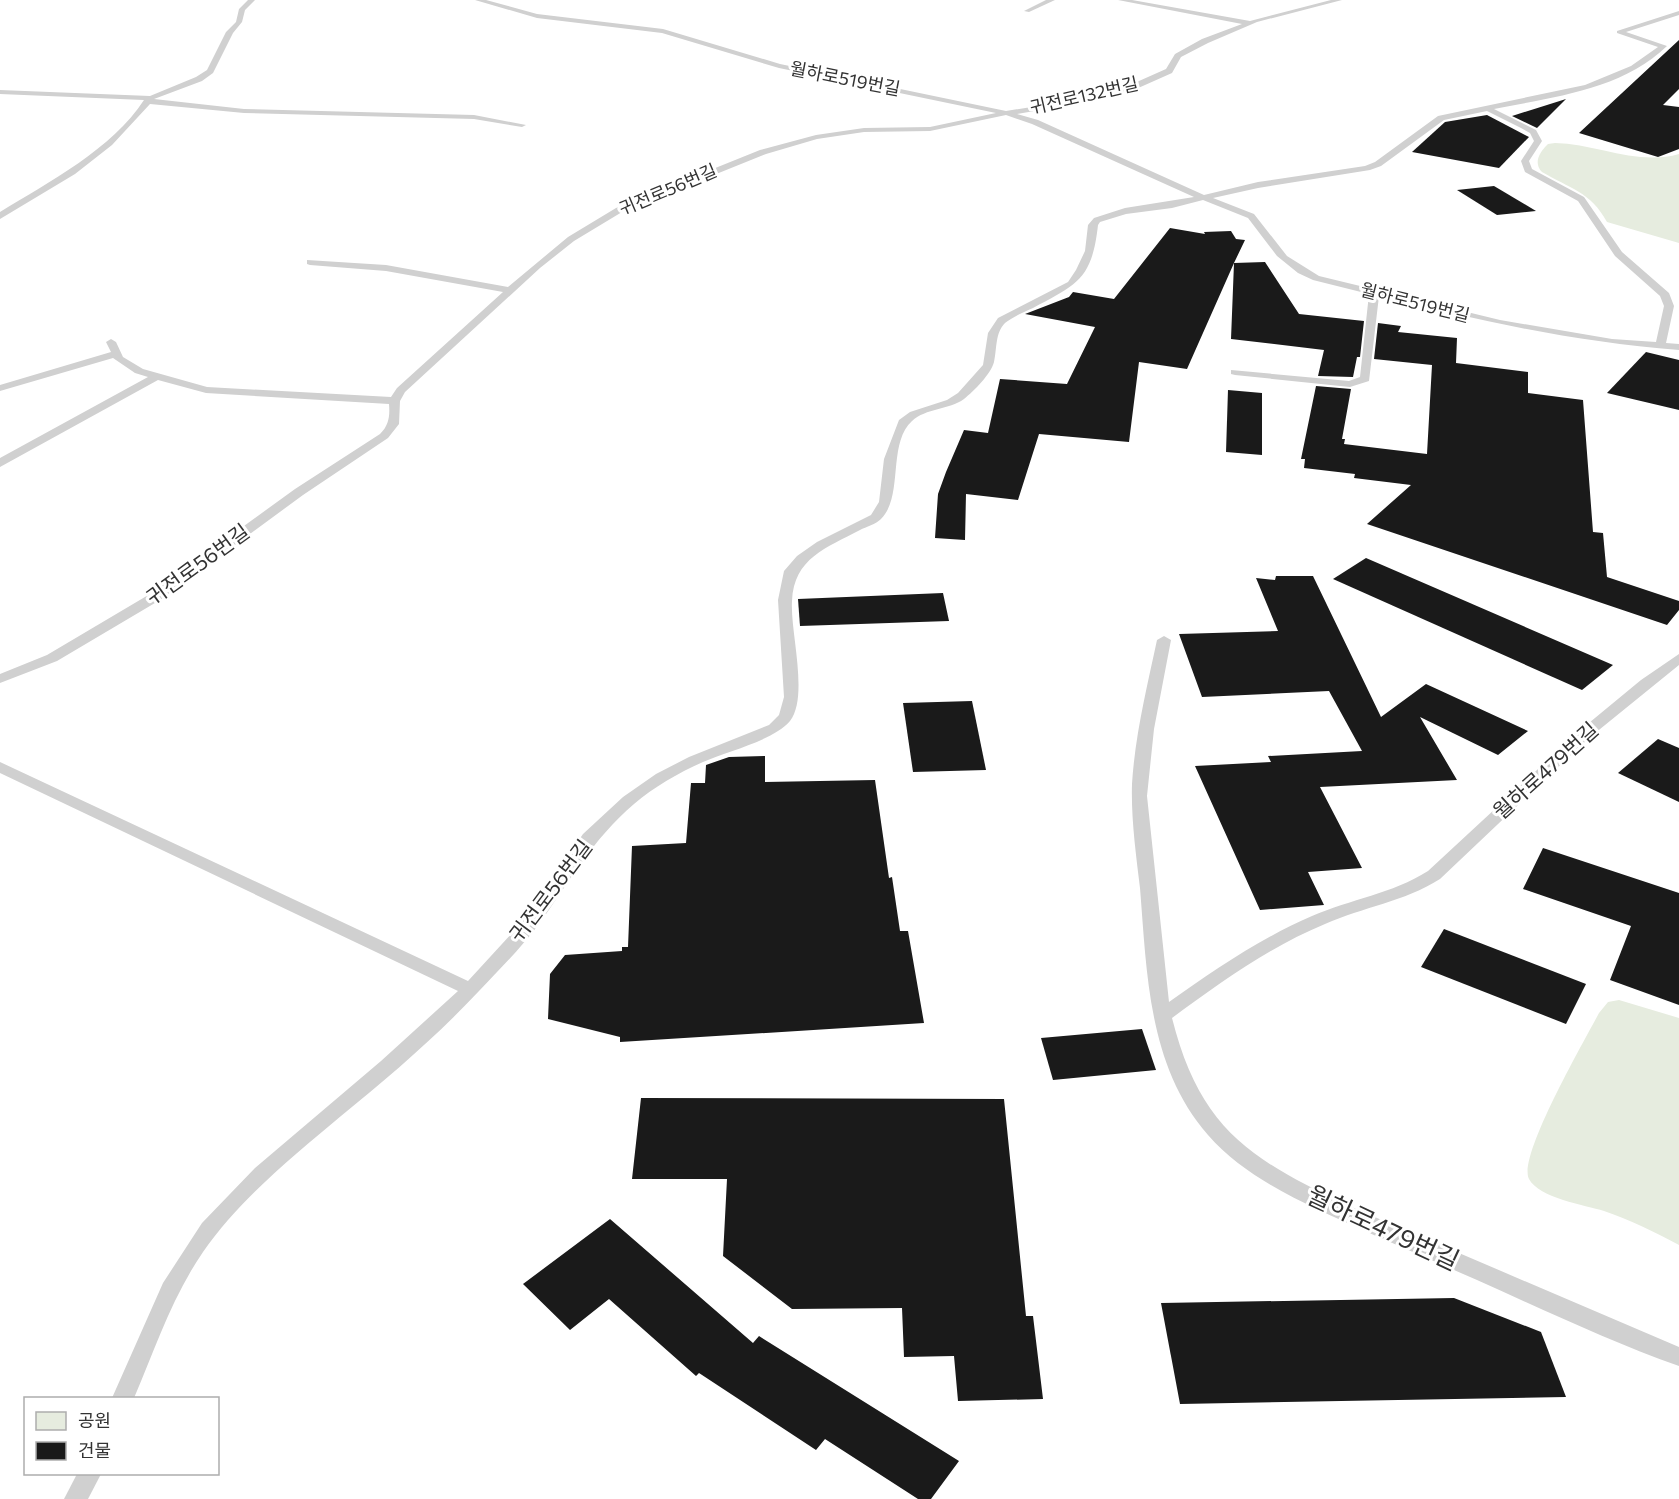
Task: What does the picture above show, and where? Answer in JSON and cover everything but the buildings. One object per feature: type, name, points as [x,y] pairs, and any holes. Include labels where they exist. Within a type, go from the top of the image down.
[{"type":"lane","points":[[0,216],[72,172],[109,143],[149,99],[200,79],[210,71],[230,32],[239,22],[242,9],[252,0]]},
{"type":"lane","name":"월하로519번길","points":[[478,0],[537,16],[663,31],[779,66],[1006,113],[1035,122],[1200,197],[1251,216],[1260,224],[1279,254],[1301,271],[1316,278],[1500,323],[1660,347],[1679,347]]},
{"type":"lane","points":[[1027,11],[1052,0]]},
{"type":"lane","name":"귀전로132번길","points":[[1121,0],[1251,22]]},
{"type":"lane","name":"귀전로132번길","points":[[1006,113],[1074,102],[1147,82],[1169,70],[1178,56],[1205,41],[1251,22],[1339,0]]},
{"type":"lane","points":[[1200,197],[1258,185],[1367,168],[1378,164],[1441,118],[1569,93],[1623,74],[1663,46],[1619,32],[1679,13]]},
{"type":"lane","points":[[0,92],[149,99],[256,112],[474,117],[522,125]]},
{"type":"lane","points":[[1490,110],[1533,132],[1538,141],[1526,161],[1528,170],[1581,199],[1618,254],[1665,295],[1669,306],[1660,347]]},
{"type":"lane","name":"귀전로56번길","points":[[0,679],[52,658],[156,597],[299,492],[384,436],[394,426],[397,414],[394,401],[401,390],[510,290],[571,239],[620,210],[764,152],[837,133],[930,129],[1006,113]]},
{"type":"lane","name":"귀전로56번길","points":[[123,1397],[166,1295],[208,1230],[242,1193],[313,1129],[411,1047],[470,990],[530,924],[590,838],[629,800],[661,777],[694,760],[774,728],[786,716],[791,697],[785,600],[792,571],[802,559],[822,545],[876,517],[882,511],[890,459],[903,422],[914,414],[951,402],[962,395],[988,366],[993,333],[1002,320],[1071,284],[1085,261],[1096,220],[1125,211],[1172,206],[1200,197]]},
{"type":"lane","points":[[310,262],[386,268],[510,290]]},
{"type":"lane","points":[[1235,372],[1350,384],[1365,379],[1374,292]]},
{"type":"lane","points":[[111,342],[119,359],[139,371],[206,390],[394,401]]},
{"type":"lane","points":[[0,388],[116,354]]},
{"type":"lane","points":[[0,463],[157,376]]},
{"type":"lane","name":"월하로479번길","points":[[1164,640],[1149,710],[1140,785],[1161,1017],[1193,1099],[1214,1129],[1238,1152],[1323,1203],[1456,1263],[1679,1357]]},
{"type":"lane","name":"월하로479번길","points":[[1161,1017],[1245,959],[1319,919],[1401,895],[1418,886],[1468,843],[1542,771],[1647,681],[1679,658]]},
{"type":"lane","points":[[0,767],[154,838],[470,990]]},
{"type":"lane","points":[[76,1499],[88,1475]]},
{"type":"green space","points":[[1555,143],[1633,156],[1664,157],[1679,154],[1679,243],[1607,222],[1587,197],[1542,172],[1538,161],[1542,150],[1548,144]]},
{"type":"green space","points":[[1619,1000],[1679,1018],[1679,1245],[1642,1226],[1604,1211],[1552,1196],[1534,1186],[1529,1179],[1528,1167],[1533,1147],[1542,1123],[1568,1071],[1599,1013],[1608,1002]]}]
